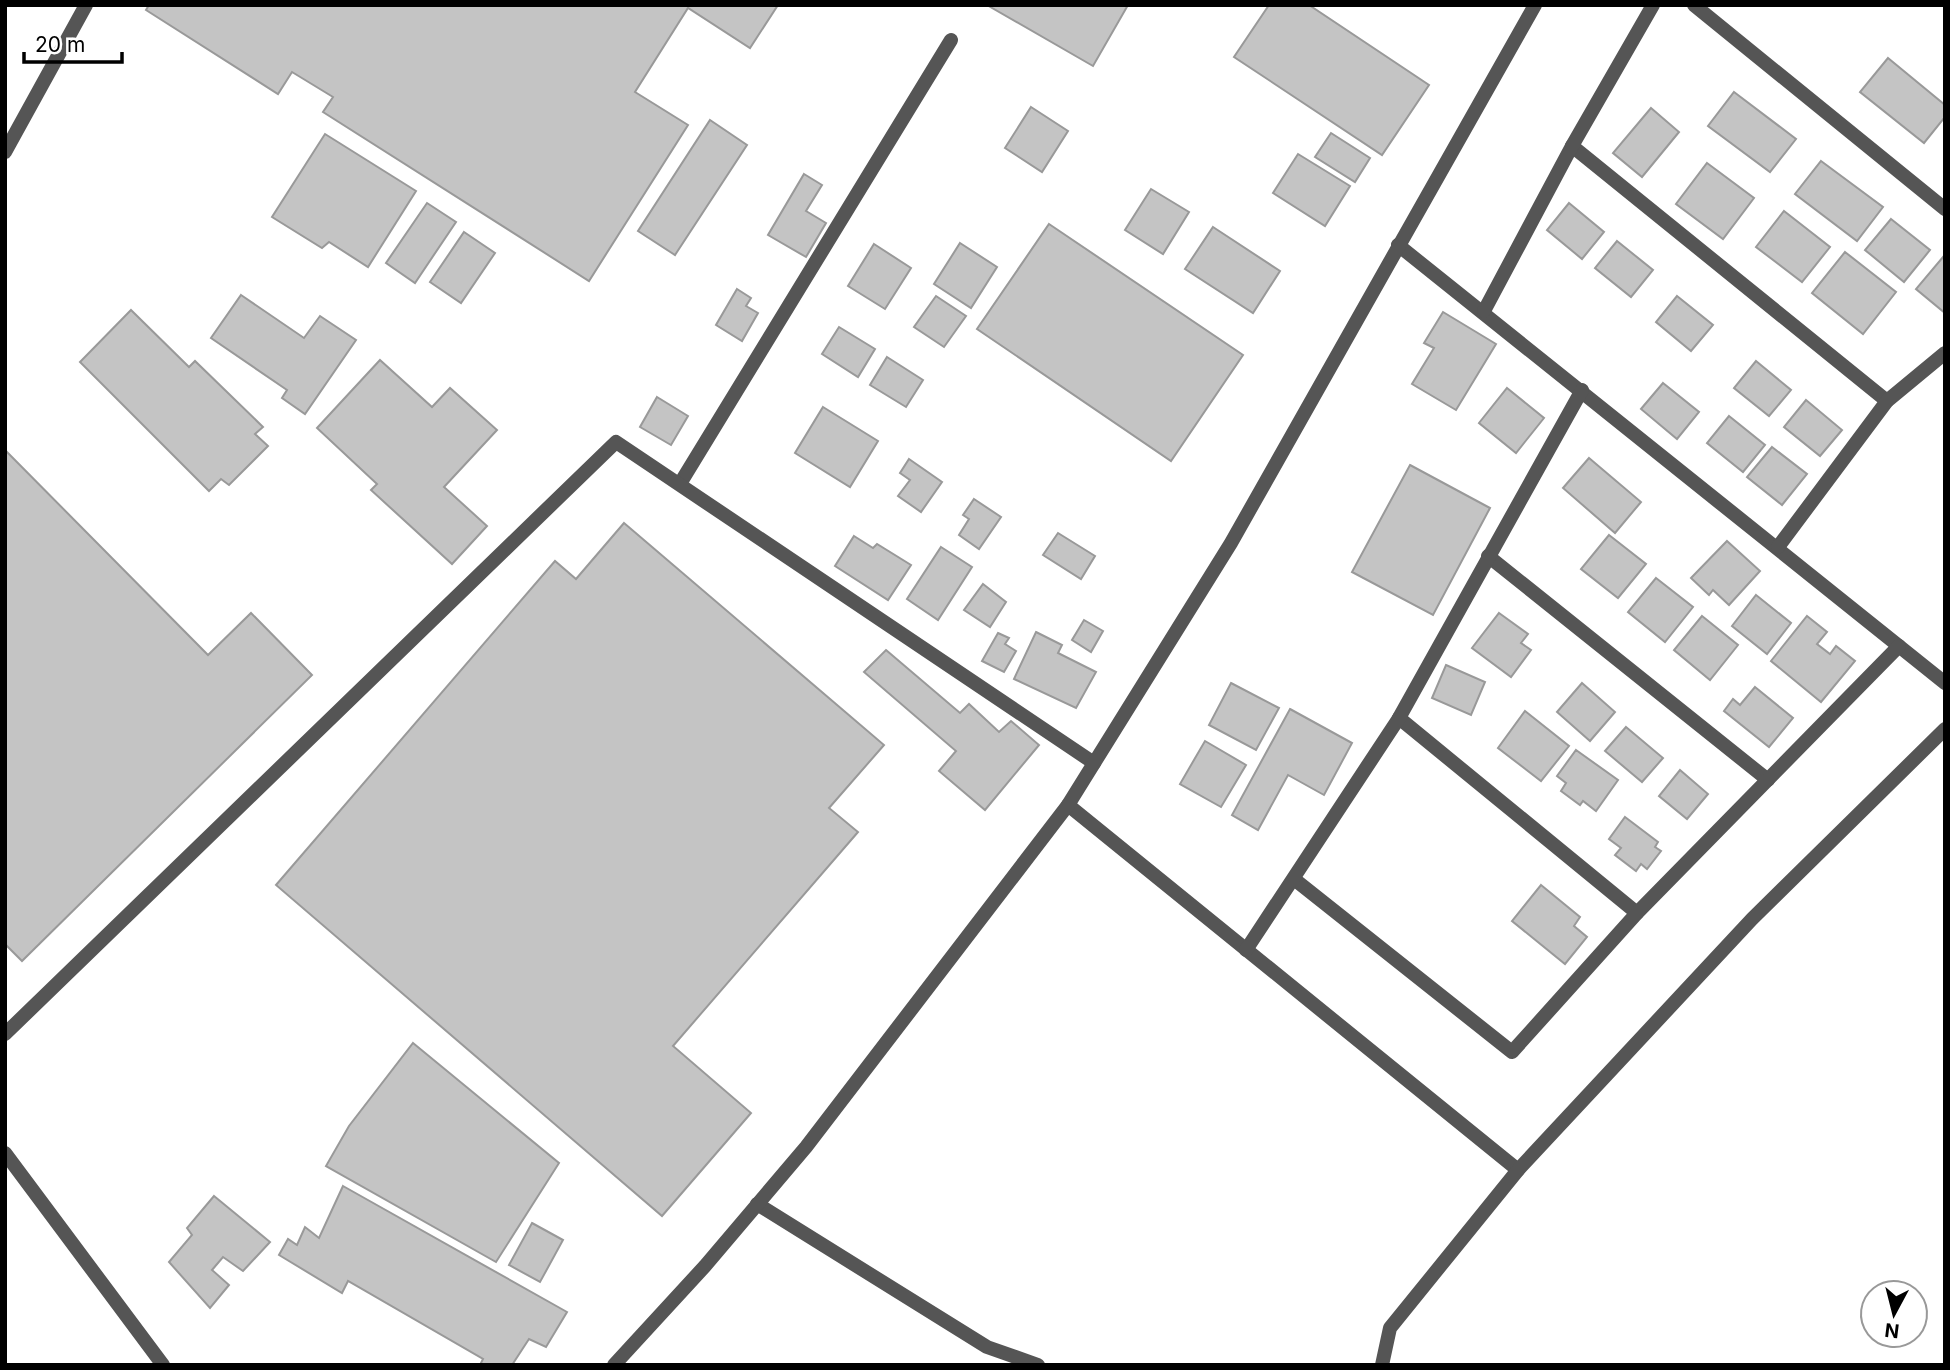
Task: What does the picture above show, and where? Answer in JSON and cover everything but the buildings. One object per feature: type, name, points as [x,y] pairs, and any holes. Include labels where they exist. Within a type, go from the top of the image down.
[{"type":"street","points":[[5,152],[86,5]]},
{"type":"street","points":[[614,1365],[806,1147],[1068,805],[1231,543],[1535,5]]},
{"type":"street","points":[[1483,311],[1572,146],[1653,5]]},
{"type":"street","points":[[1694,5],[1945,209]]},
{"type":"street","points":[[681,482],[951,40]]},
{"type":"street","points":[[1572,146],[1887,401]]},
{"type":"street","points":[[1398,245],[1945,683]]},
{"type":"street","points":[[1778,547],[1887,401],[1945,353]]},
{"type":"street","points":[[1246,950],[1399,718],[1582,390]]},
{"type":"street","points":[[5,1034],[617,442],[681,482],[1094,763]]},
{"type":"street","points":[[1488,556],[1768,780]]},
{"type":"street","points":[[1294,879],[1512,1052],[1637,913],[1899,646]]},
{"type":"street","points":[[1399,718],[1637,913]]},
{"type":"street","points":[[1382,1365],[1390,1328],[1518,1170],[1752,919],[1945,729]]},
{"type":"street","points":[[1068,805],[1518,1170]]},
{"type":"street","points":[[5,1153],[163,1365]]},
{"type":"street","points":[[757,1204],[987,1347],[1038,1365]]}]
